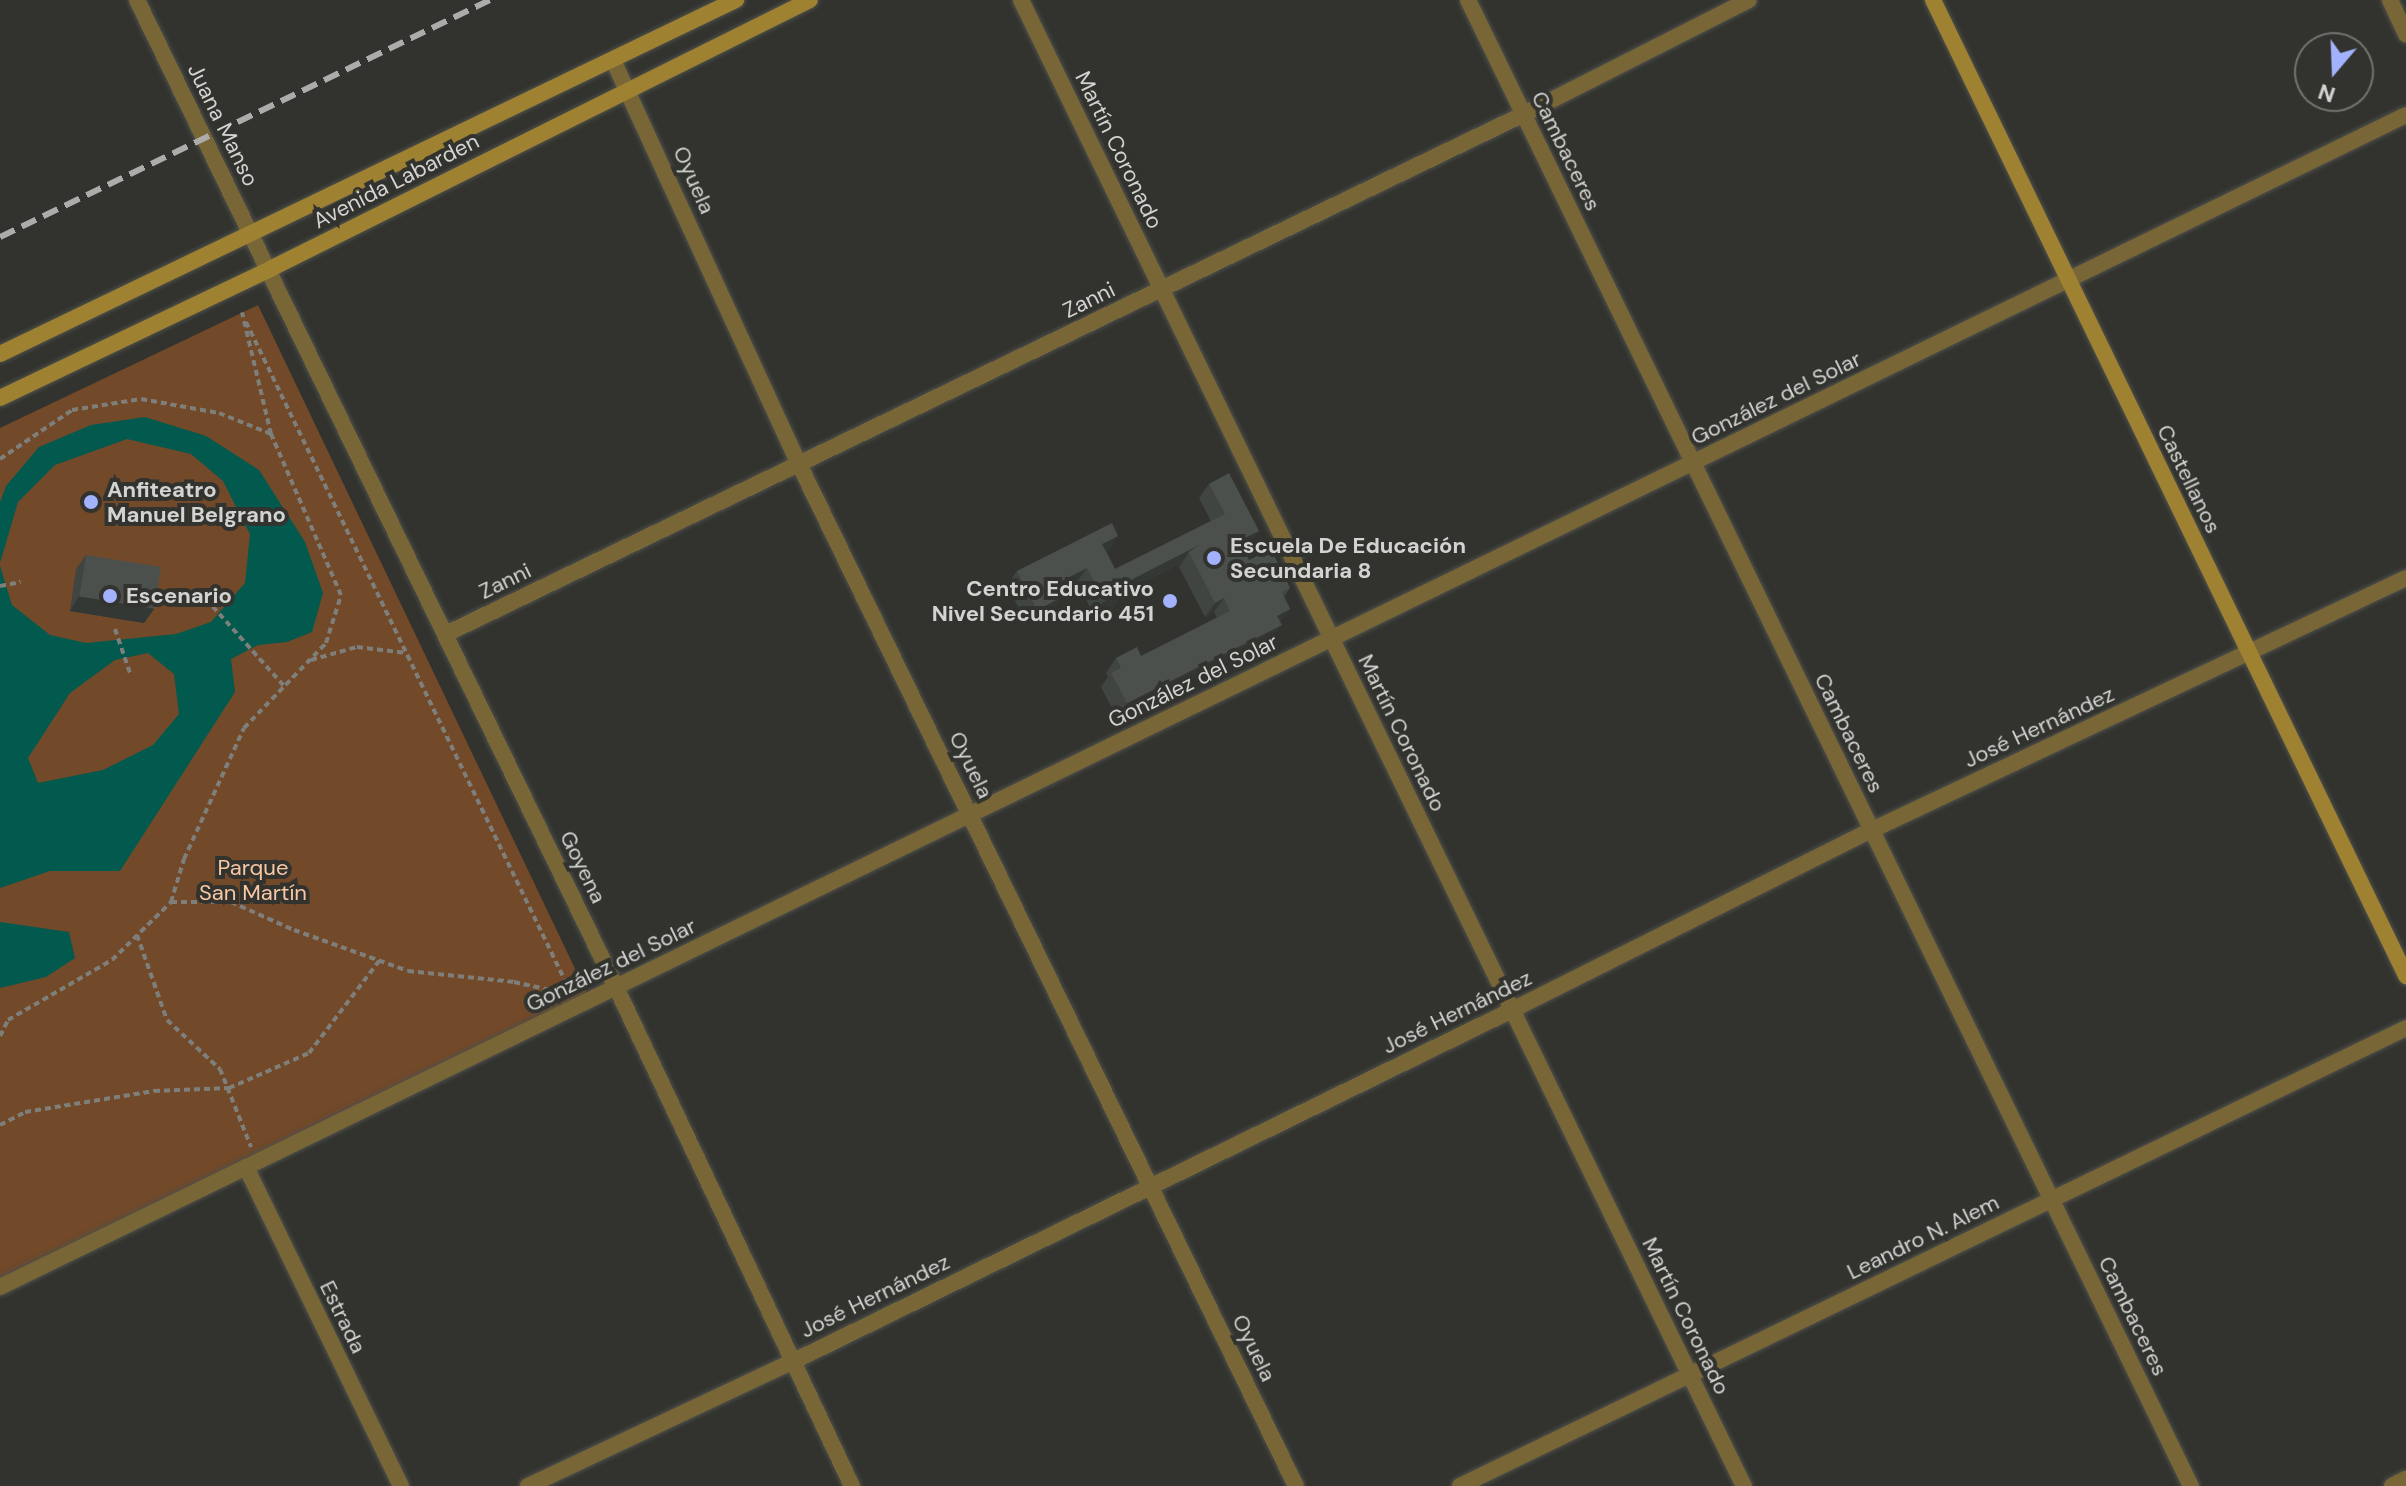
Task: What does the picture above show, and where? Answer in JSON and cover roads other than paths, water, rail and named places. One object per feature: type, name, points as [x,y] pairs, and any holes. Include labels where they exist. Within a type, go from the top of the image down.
[{"type":"street","name":"Juana Manso","points":[[137,0],[270,269]]},
{"type":"street","name":"Avenida Labarden","points":[[0,354],[736,0]]},
{"type":"street","name":"Avenida Labarden","points":[[0,398],[270,269],[810,0]]},
{"type":"street","name":"Martín Coronado","points":[[1021,0],[1744,1486]]},
{"type":"street","name":"Cambaceres","points":[[1468,0],[2191,1486]]},
{"type":"street","name":"Zanni","points":[[446,634],[1524,114],[1749,0]]},
{"type":"street","name":"Castellanos","points":[[1933,0],[2406,976]]},
{"type":"street","points":[[2390,0],[2406,34]]},
{"type":"street","name":"Oyuela","points":[[613,60],[799,464],[1296,1486]]},
{"type":"street","name":"González del Solar","points":[[0,1287],[2406,115]]},
{"type":"street","name":"Goyena","points":[[270,269],[852,1486]]},
{"type":"street","name":"José Hernández","points":[[528,1486],[792,1362],[1872,830],[2406,578]]},
{"type":"street","name":"Leandro N. Alem","points":[[1460,1486],[2406,1028]]},
{"type":"street","name":"Estrada","points":[[250,1163],[401,1486]]},
{"type":"street","points":[[2392,1486],[2406,1479]]},
{"type":"water","points":[[145,417],[206,436],[259,470],[305,542],[323,593],[312,632],[287,642],[258,645],[231,659],[235,692],[120,871],[50,871],[0,888],[0,566],[12,605],[50,635],[86,643],[176,634],[211,622],[245,583],[250,534],[223,481],[191,454],[127,439],[55,465],[18,502],[0,563],[0,502],[6,486],[39,447],[91,425]],"holes":[[[148,653],[174,674],[179,714],[153,745],[103,770],[38,783],[28,758],[70,693],[115,660]]]},
{"type":"water","points":[[0,922],[69,932],[75,958],[46,977],[0,988]]},
{"type":"railway","points":[[0,237],[490,0]]},
{"type":"place","name":"Anfiteatro Manuel Belgrano","points":[[91,502]]},
{"type":"place","name":"Escuela De Educación Secundaria 8","points":[[1214,558]]},
{"type":"place","name":"Escenario","points":[[110,596]]},
{"type":"place","name":"Centro Educativo Nivel Secundario 451","points":[[1170,601]]},
{"type":"park label","name":"Parque San Martín","points":[[253,880]]}]
